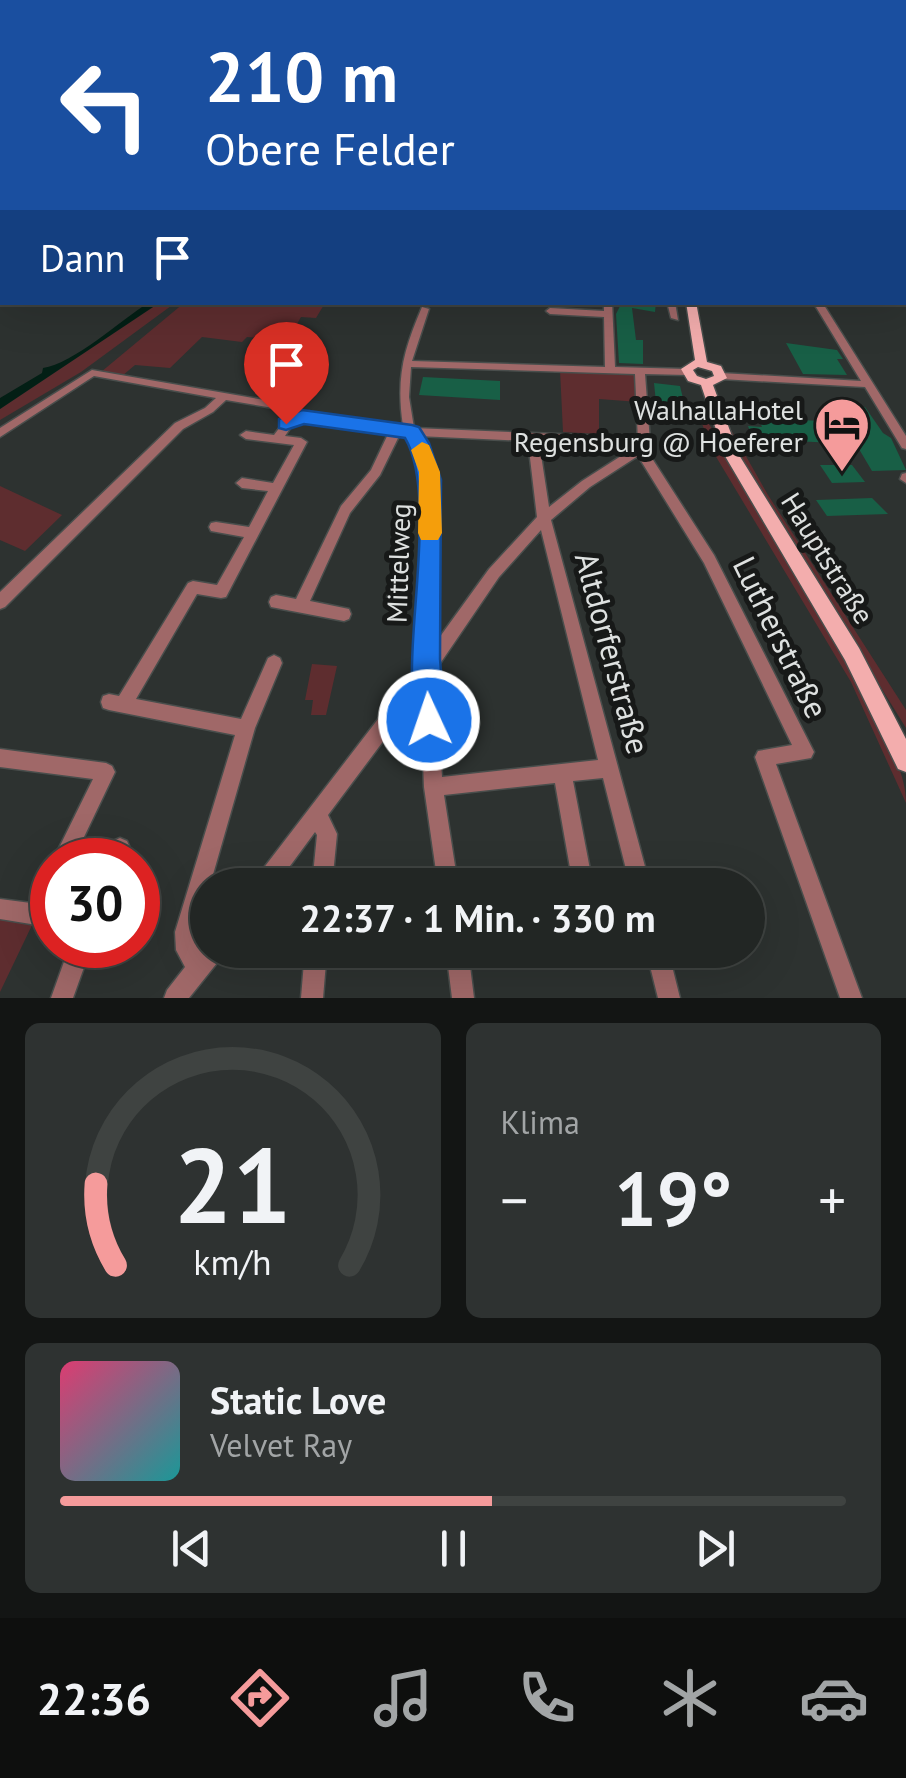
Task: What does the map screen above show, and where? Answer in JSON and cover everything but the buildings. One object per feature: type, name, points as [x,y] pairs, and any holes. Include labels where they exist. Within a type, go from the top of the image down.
[{"type":"main road","points":[[691,305],[701,363]]},
{"type":"main road","points":[[701,363],[717,369],[719,381],[706,383],[687,372],[688,366],[701,363]]},
{"type":"main road","name":"Hauptstraße","points":[[706,383],[732,456],[852,654],[904,753]]},
{"type":"street","points":[[671,305],[675,318]]},
{"type":"street","points":[[818,305],[906,445]]},
{"type":"street","points":[[550,310],[607,308],[610,370]]},
{"type":"street","name":"Mittelweg","points":[[424,309],[406,364],[404,431],[428,462],[430,480],[426,670],[433,786],[445,868]]},
{"type":"street","points":[[406,364],[687,372]]},
{"type":"street","points":[[275,868],[426,670],[484,585],[544,518],[640,448],[644,442],[640,371]]},
{"type":"street","points":[[0,433],[92,373],[282,406],[294,418],[404,431],[629,441],[640,448]]},
{"type":"street","points":[[721,376],[865,384]]},
{"type":"street","points":[[0,602],[179,426],[209,410],[224,396]]},
{"type":"street","points":[[277,439],[294,418]]},
{"type":"street","points":[[300,606],[345,510],[404,431]]},
{"type":"street","points":[[246,434],[301,442],[218,598],[193,587],[116,704],[246,728]]},
{"type":"street","name":"Altdorferstraße","points":[[533,436],[544,518],[636,868]]},
{"type":"street","name":"Lutherstraße","points":[[640,448],[709,559],[805,752],[764,757],[851,998]]},
{"type":"street","points":[[242,483],[278,488]]},
{"type":"street","points":[[216,527],[254,533]]},
{"type":"street","points":[[276,602],[344,614]]},
{"type":"street","points":[[205,868],[246,728],[274,663]]},
{"type":"street","points":[[0,758],[106,772],[74,838]]},
{"type":"street","points":[[433,786],[610,768]]},
{"type":"street","points":[[562,773],[581,868]]},
{"type":"street","points":[[317,815],[327,834],[324,868]]},
{"type":"street","points":[[0,909],[30,913]]},
{"type":"street","points":[[190,918],[186,932],[190,951]]},
{"type":"street","points":[[62,998],[73,968]]},
{"type":"street","points":[[175,998],[199,968]]},
{"type":"street","points":[[312,998],[314,968]]},
{"type":"street","points":[[459,968],[463,998]]},
{"type":"street","points":[[662,968],[669,998]]},
{"type":"shaded area","points":[[145,305],[156,305],[0,409],[0,398],[42,373],[43,368],[82,350]]},
{"type":"shaded area","points":[[156,305],[172,305],[81,372],[0,420],[0,409]]},
{"type":"shaded area","points":[[182,305],[324,305],[316,318],[301,317],[288,340],[247,337],[242,342],[202,337],[170,368],[135,365],[122,376],[101,372]]},
{"type":"shaded area","points":[[560,370],[636,374],[639,402],[599,399],[599,434],[563,432]]},
{"type":"shaded area","points":[[706,419],[852,674],[899,767],[906,803],[851,682],[712,450],[701,421]]},
{"type":"shaded area","points":[[726,421],[768,495],[906,710],[906,728],[738,456]]},
{"type":"shaded area","points":[[0,486],[62,515],[25,551],[0,540]]},
{"type":"shaded area","points":[[312,664],[337,666],[326,715],[311,715],[313,700],[305,700]]},
{"type":"shaded area","points":[[0,919],[30,923],[30,929],[0,992]]},
{"type":"slow traffic","points":[[422,450],[430,472],[430,533]]},
{"type":"place","name":"WalhallaHotel Regensburg @ Hoeferer","points":[[842,474]]},
{"type":"route","points":[[286,424],[302,417],[412,432],[419,443],[428,462],[430,480],[426,659],[429,720]]}]
